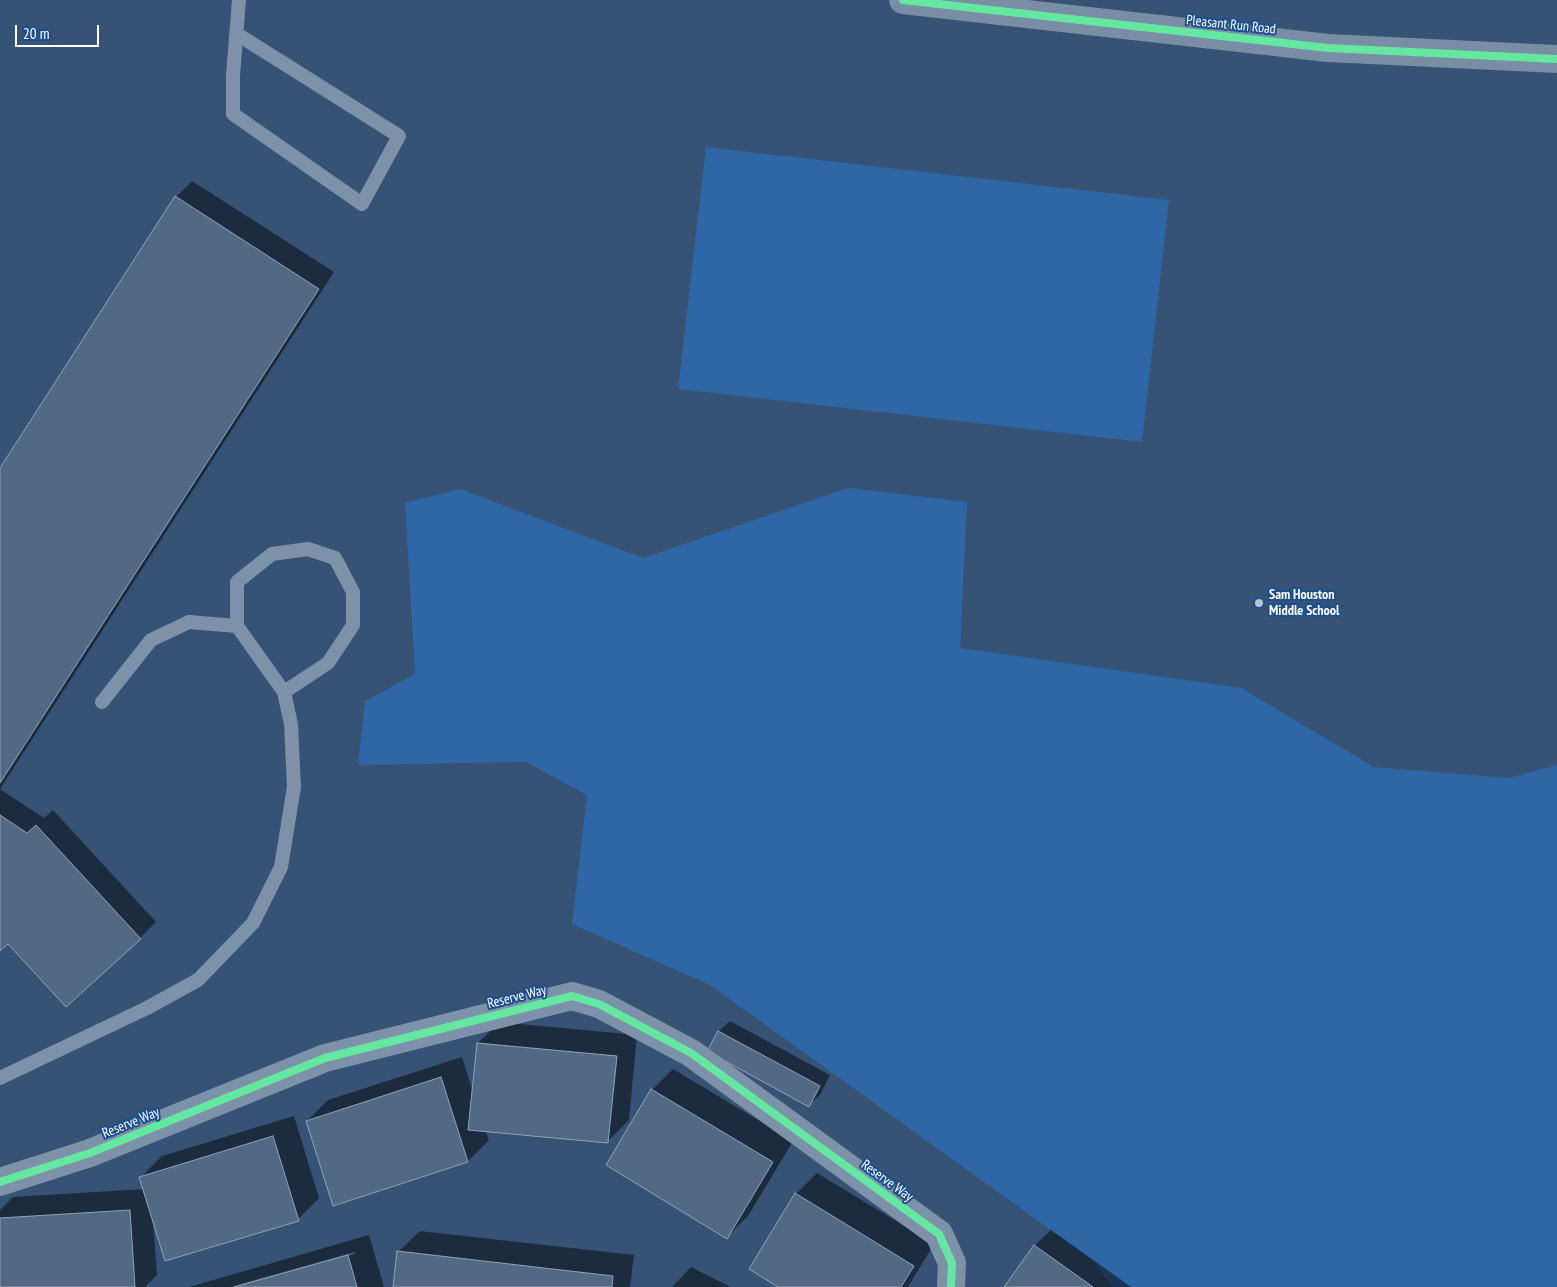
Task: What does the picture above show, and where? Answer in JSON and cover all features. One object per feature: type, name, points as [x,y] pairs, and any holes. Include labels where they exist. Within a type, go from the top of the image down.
[{"type":"street","name":"Pleasant Run Road","points":[[903,0],[1328,48],[1557,59]]},
{"type":"street","name":"Reserve Way","points":[[0,1182],[90,1152],[325,1058],[572,996],[599,1004],[691,1053],[939,1234],[952,1263],[951,1287]]},
{"type":"lane","points":[[237,34],[399,136],[362,204],[233,114],[233,75],[240,0]]},
{"type":"lane","points":[[0,1078],[146,1008],[198,980],[254,923],[281,867],[294,787],[291,724],[284,692],[237,626],[237,582],[272,554],[308,549],[335,558],[353,592],[353,625],[328,663],[284,692]]},
{"type":"lane","points":[[102,702],[151,640],[189,622],[237,626]]},
{"type":"shaded area","points":[[706,147],[1169,200],[1142,442],[678,389]]},
{"type":"shaded area","points":[[848,488],[967,502],[960,648],[1241,688],[1374,767],[1509,778],[1557,765],[1557,1287],[1113,1287],[1091,1259],[710,985],[572,924],[587,795],[526,762],[358,765],[365,701],[415,674],[405,503],[460,489],[643,558]]},
{"type":"building","points":[[175,196],[319,289],[0,783],[0,468]]},
{"type":"building","points":[[0,815],[27,833],[36,825],[141,939],[66,1007],[8,944],[0,951]]},
{"type":"building","points":[[718,1031],[820,1086],[809,1107],[707,1051]]},
{"type":"building","points":[[477,1043],[617,1056],[608,1143],[468,1130]]},
{"type":"building","points":[[441,1077],[468,1162],[333,1206],[306,1121]]},
{"type":"building","points":[[651,1089],[773,1162],[727,1239],[606,1165]]},
{"type":"building","points":[[273,1136],[299,1221],[165,1261],[139,1177]]},
{"type":"building","points":[[795,1193],[914,1266],[901,1287],[778,1287],[749,1269]]},
{"type":"building","points":[[130,1210],[135,1287],[0,1287],[0,1218]]},
{"type":"building","points":[[1034,1245],[1093,1287],[1004,1287]]},
{"type":"building","points":[[397,1251],[613,1276],[612,1287],[393,1287]]},
{"type":"building","points":[[348,1255],[357,1287],[234,1287]]},
{"type":"cycle path","points":[[903,0],[1328,48],[1557,59]]},
{"type":"cycle path","points":[[0,1182],[90,1153],[325,1058],[572,996],[599,1004],[691,1053],[939,1234],[952,1263],[951,1287]]},
{"type":"place","name":"Sam Houston Middle School","points":[[1259,603]]}]
